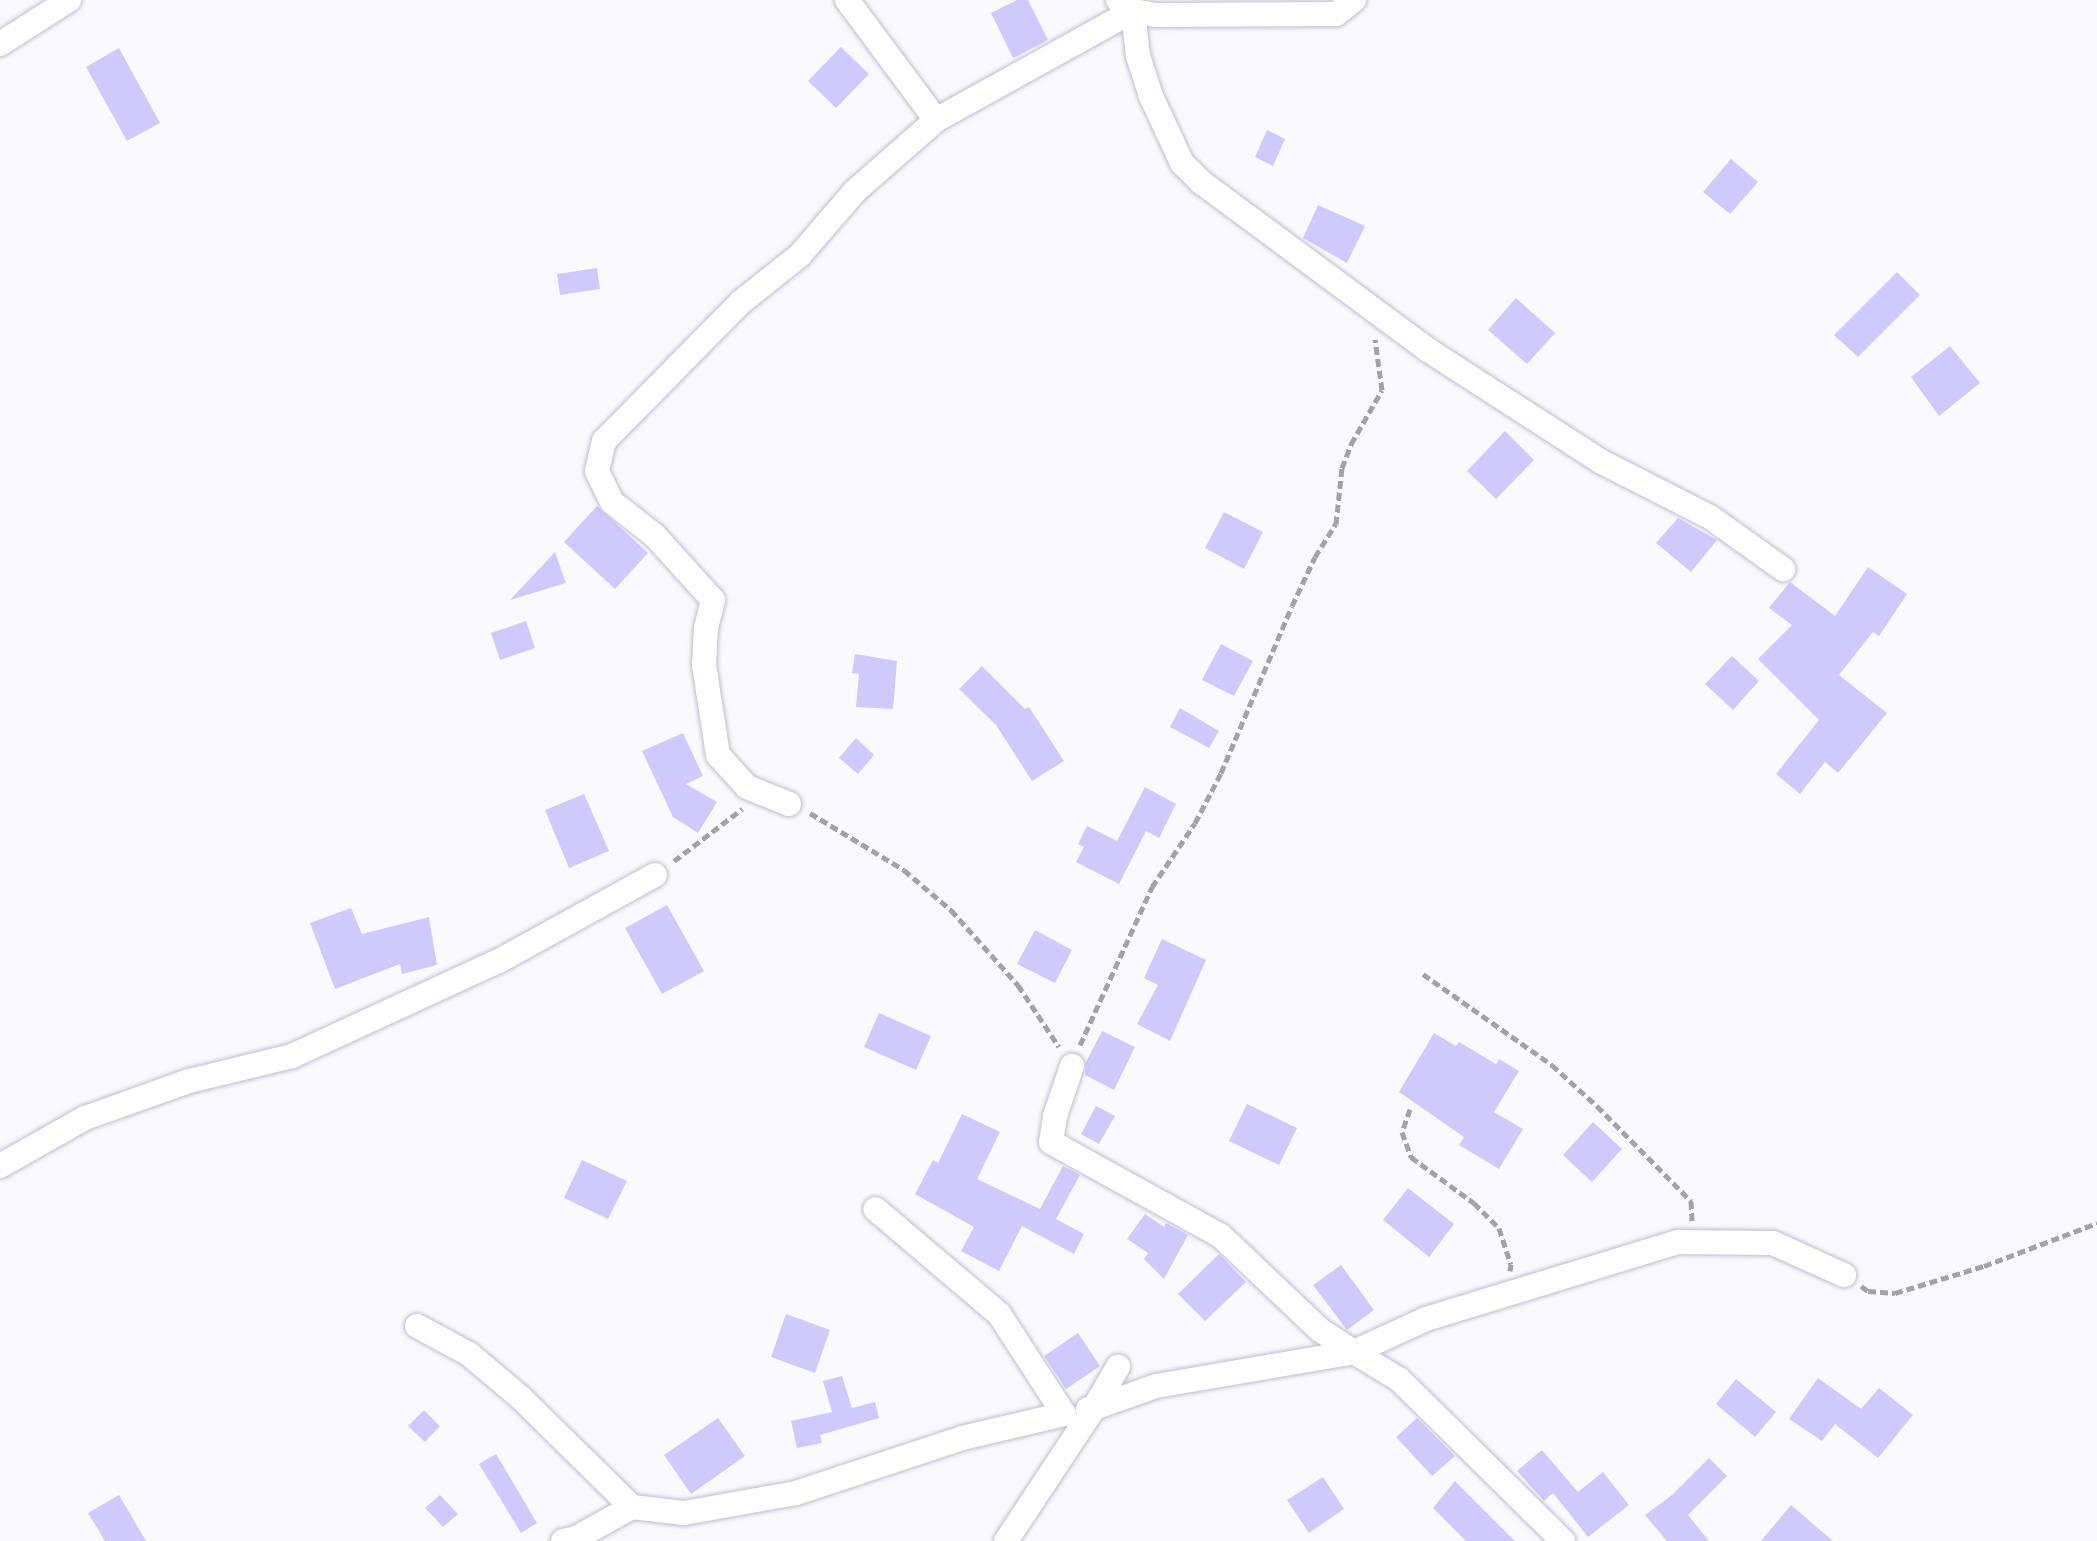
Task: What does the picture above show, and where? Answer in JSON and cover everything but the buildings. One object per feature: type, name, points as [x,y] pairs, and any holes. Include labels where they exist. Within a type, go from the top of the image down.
[{"type":"street","points":[[0,44],[69,0]]},
{"type":"street","points":[[847,0],[936,120]]},
{"type":"street","points":[[789,804],[747,787],[718,755],[704,665],[706,628],[713,600],[655,536],[612,502],[597,471],[604,441],[741,302],[800,255],[874,173],[936,120],[1125,6],[1155,15],[1336,14],[1354,0]]},
{"type":"street","points":[[1125,6],[1150,94],[1182,163],[1234,209],[1272,231],[1305,262],[1376,314],[1553,433],[1600,461],[1710,517],[1783,569]]},
{"type":"street","points":[[0,1166],[85,1118],[189,1081],[292,1056],[499,961],[655,875]]},
{"type":"street","points":[[1072,1066],[1055,1116],[1051,1142],[1221,1236],[1320,1330],[1400,1380],[1563,1541]]},
{"type":"street","points":[[875,1209],[999,1314],[1064,1414]]},
{"type":"street","points":[[563,1541],[576,1538],[632,1507],[684,1513],[796,1493],[962,1438],[1094,1408],[1156,1386],[1354,1352],[1426,1319],[1506,1292],[1678,1242],[1773,1243],[1844,1275]]},
{"type":"street","points":[[417,1326],[469,1354],[521,1398],[632,1507]]},
{"type":"street","points":[[1006,1541],[1118,1367]]},
{"type":"path","points":[[1072,1066],[1152,887],[1195,823],[1221,773],[1292,606],[1315,557],[1336,524],[1342,468],[1351,444],[1382,390],[1376,314]]},
{"type":"path","points":[[789,804],[826,821],[904,870],[951,910],[1018,985],[1072,1066]]},
{"type":"path","points":[[655,875],[747,805]]},
{"type":"path","points":[[1423,974],[1552,1065],[1644,1150],[1691,1201],[1694,1218],[1678,1242]]},
{"type":"path","points":[[1410,1109],[1402,1132],[1411,1157],[1474,1203],[1499,1228],[1511,1264],[1506,1292]]},
{"type":"path","points":[[1844,1275],[1868,1291],[1895,1293],[1984,1266],[2097,1223]]}]
